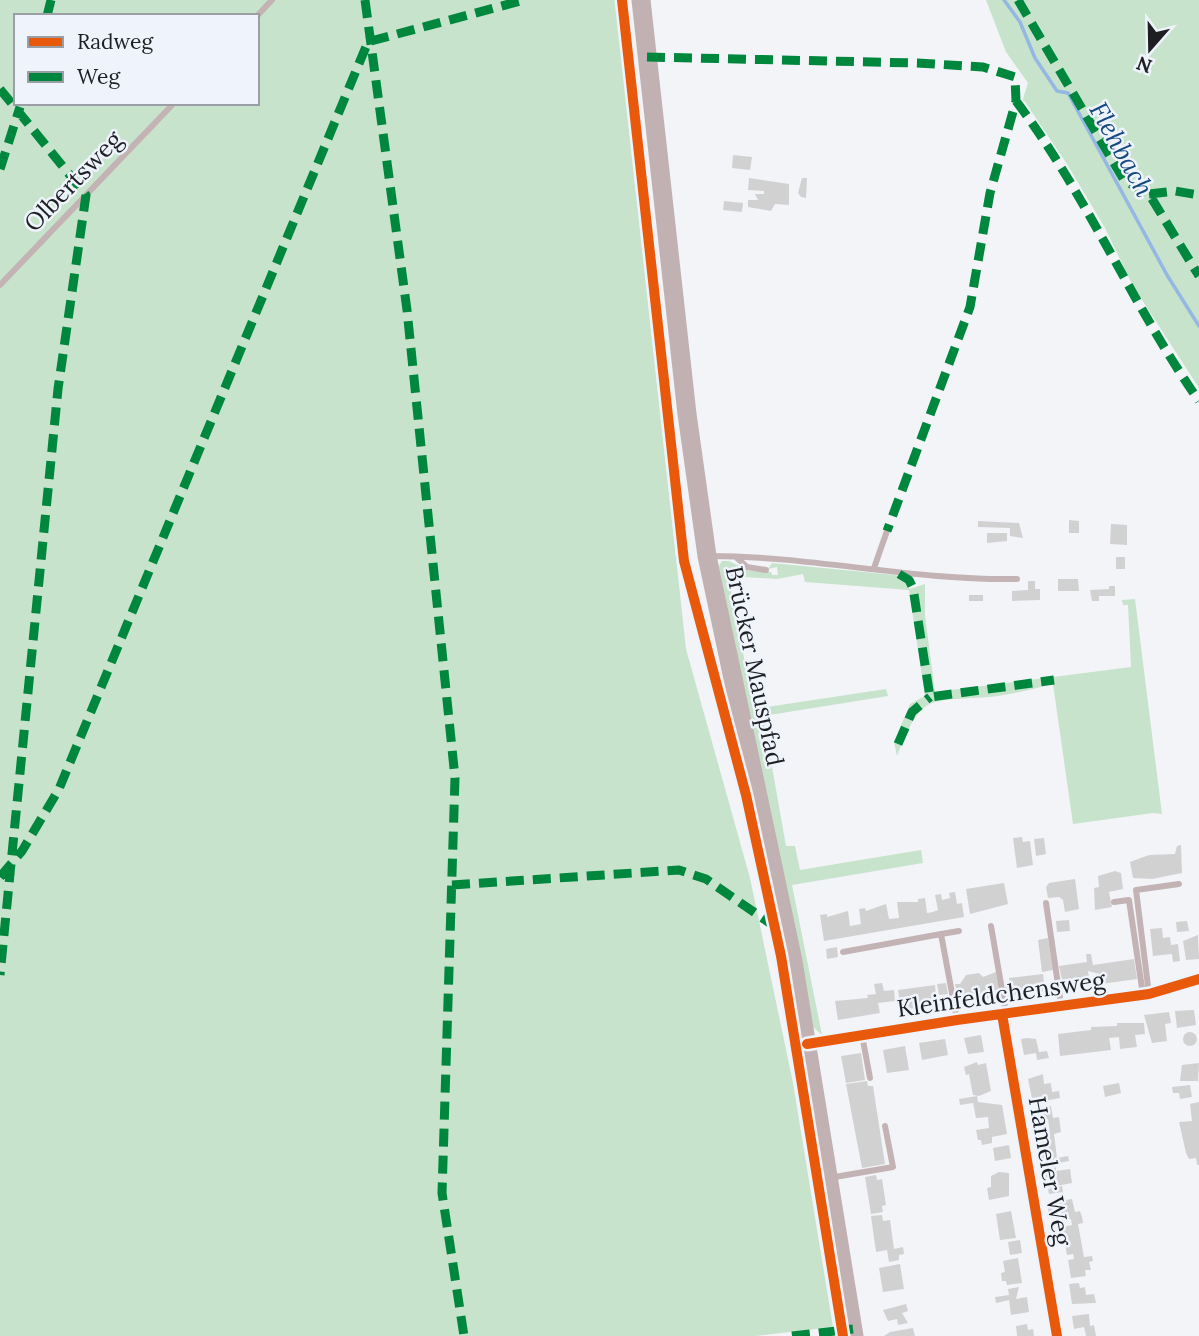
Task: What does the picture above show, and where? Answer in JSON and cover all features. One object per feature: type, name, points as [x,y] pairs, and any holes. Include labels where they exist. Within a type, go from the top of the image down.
[{"type":"main road","name":"Brücker Mauspfad","points":[[641,0],[687,414],[708,556],[791,951],[854,1336]]},
{"type":"street","name":"Kleinfeldchensweg","points":[[807,1044],[957,1020],[1146,995],[1199,979]]},
{"type":"street","name":"Hameler Weg","points":[[1004,1014],[1057,1336]]},
{"type":"lane","points":[[259,14],[272,0]]},
{"type":"lane","name":"Olbertsweg","points":[[0,285],[172,105]]},
{"type":"lane","points":[[874,568],[887,531]]},
{"type":"lane","points":[[708,556],[874,568],[926,576],[1017,579]]},
{"type":"lane","points":[[736,557],[747,567],[766,569]]},
{"type":"lane","points":[[1146,995],[1136,890],[1179,884]]},
{"type":"lane","points":[[1114,902],[1129,900],[1146,995]]},
{"type":"lane","points":[[1046,903],[1061,1005]]},
{"type":"lane","points":[[991,926],[1004,1014]]},
{"type":"lane","points":[[843,952],[959,931]]},
{"type":"lane","name":"Kleinfeldchensweg","points":[[941,934],[957,1020]]},
{"type":"lane","points":[[862,1035],[870,1078]]},
{"type":"lane","points":[[827,1178],[893,1167],[885,1126]]},
{"type":"green space","points":[[0,0],[615,0],[686,649],[750,878],[793,1083],[833,1327],[756,1336],[0,1336]]},
{"type":"green space","points":[[986,0],[1199,0],[1199,388],[1133,286],[1105,228],[1067,164],[1023,99],[1028,83],[1006,52]]},
{"type":"green space","points":[[722,561],[729,561],[749,571],[771,572],[772,575],[778,575],[777,567],[768,569],[772,563],[895,575],[902,577],[910,589],[925,584],[925,615],[935,692],[1131,667],[1128,605],[1123,605],[1122,600],[1135,599],[1162,814],[1073,824],[1053,684],[1005,695],[952,699],[929,704],[913,720],[897,756],[894,742],[910,704],[925,696],[909,590],[805,582],[803,574],[777,579],[728,576],[754,709],[886,689],[888,696],[763,716],[786,846],[795,846],[800,870],[921,850],[923,863],[792,885],[822,1035],[813,1027],[719,566]]},
{"type":"building","points":[[733,155],[752,157],[750,170],[732,168]]},
{"type":"building","points":[[749,178],[789,184],[789,205],[775,204],[771,211],[748,207],[748,200],[758,200],[755,194],[764,194],[764,191],[748,190]]},
{"type":"building","points":[[802,178],[807,178],[806,198],[798,193]]},
{"type":"building","points":[[724,201],[743,203],[742,212],[723,210]]},
{"type":"building","points":[[1069,520],[1079,521],[1079,533],[1069,533]]},
{"type":"building","points":[[978,521],[1019,523],[1023,538],[1010,536],[1010,528],[978,527]]},
{"type":"building","points":[[1111,524],[1127,525],[1127,545],[1110,544]]},
{"type":"building","points":[[987,533],[1007,533],[1007,541],[987,543]]},
{"type":"building","points":[[1116,557],[1125,557],[1125,569],[1116,569]]},
{"type":"building","points":[[1058,579],[1078,579],[1079,591],[1058,591]]},
{"type":"building","points":[[1028,581],[1035,581],[1035,589],[1040,589],[1040,600],[1012,601],[1012,591],[1028,590]]},
{"type":"building","points":[[1109,586],[1115,586],[1115,596],[1099,596],[1099,601],[1092,601],[1090,590],[1109,589]]},
{"type":"building","points":[[969,595],[983,595],[983,601],[969,601]]},
{"type":"building","points":[[1022,837],[1023,842],[1030,841],[1033,865],[1017,868],[1013,838]]},
{"type":"building","points":[[1044,838],[1046,854],[1036,856],[1034,839]]},
{"type":"building","points":[[1181,845],[1182,873],[1152,879],[1133,878],[1130,862],[1149,855],[1175,854],[1177,846]]},
{"type":"building","points":[[1115,871],[1121,873],[1123,889],[1109,892],[1112,907],[1095,910],[1094,888],[1099,887],[1098,876]]},
{"type":"building","points":[[1075,879],[1079,909],[1065,912],[1063,900],[1059,897],[1048,898],[1046,887],[1049,883]]},
{"type":"building","points":[[1004,883],[1008,904],[970,914],[966,889]]},
{"type":"building","points":[[955,892],[957,904],[962,903],[964,917],[824,941],[820,915],[827,914],[827,917],[848,911],[850,926],[861,924],[859,909],[865,908],[866,911],[886,904],[889,919],[899,918],[897,902],[918,902],[918,899],[925,898],[927,913],[933,912],[938,910],[935,895],[941,894],[942,900],[950,898],[949,893]]},
{"type":"building","points":[[1069,920],[1070,931],[1057,932],[1056,921]]},
{"type":"building","points":[[1187,921],[1189,931],[1177,932],[1176,922]]},
{"type":"building","points":[[1162,928],[1163,938],[1170,937],[1171,945],[1178,944],[1180,961],[1173,962],[1172,954],[1153,956],[1150,929]]},
{"type":"building","points":[[1198,935],[1199,959],[1186,960],[1183,941]]},
{"type":"building","points":[[1048,938],[1053,970],[1042,972],[1038,940]]},
{"type":"building","points":[[837,947],[838,957],[827,959],[826,949]]},
{"type":"building","points":[[1086,954],[1091,954],[1093,965],[1134,959],[1137,979],[1101,984],[1100,974],[1088,971],[1090,985],[1064,989],[1059,966],[1087,962]]},
{"type":"building","points":[[996,972],[999,990],[991,991],[992,998],[967,1001],[957,993],[955,984],[960,984],[966,975],[979,973],[983,977]]},
{"type":"building","points":[[1043,974],[1045,991],[1006,996],[1005,987],[1010,987],[1009,978]]},
{"type":"building","points":[[882,983],[884,991],[894,990],[895,1001],[878,1003],[880,1013],[838,1020],[835,1001],[868,998],[867,995],[876,994],[874,984]]},
{"type":"building","points":[[946,983],[948,994],[939,995],[937,984]]},
{"type":"building","points":[[935,985],[937,1005],[901,1010],[898,990]]},
{"type":"building","points":[[1194,1010],[1196,1025],[1177,1028],[1175,1011]]},
{"type":"building","points":[[1169,1012],[1171,1023],[1165,1024],[1167,1041],[1152,1043],[1144,1015]]},
{"type":"building","points":[[1117,1023],[1144,1023],[1145,1034],[1135,1035],[1137,1047],[1120,1049],[1119,1037],[1109,1038],[1111,1050],[1060,1056],[1058,1034],[1091,1030],[1091,1027],[1117,1026]]},
{"type":"building","points":[[1187,1032],[1193,1032],[1197,1039],[1193,1046],[1187,1046],[1183,1042],[1183,1036]]},
{"type":"building","points":[[981,1035],[984,1052],[968,1054],[964,1038]]},
{"type":"building","points":[[945,1039],[948,1055],[922,1060],[919,1043]]},
{"type":"building","points":[[1021,1039],[1036,1039],[1039,1052],[1047,1051],[1049,1058],[1037,1060],[1036,1053],[1024,1055]]},
{"type":"building","points":[[905,1046],[909,1070],[887,1073],[883,1050]]},
{"type":"building","points":[[861,1053],[865,1080],[846,1083],[841,1056]]},
{"type":"building","points":[[977,1062],[978,1065],[986,1063],[991,1091],[979,1096],[973,1095],[969,1074],[966,1075],[964,1067]]},
{"type":"building","points":[[1199,1063],[1198,1081],[1180,1081],[1182,1065]]},
{"type":"building","points":[[1043,1074],[1044,1084],[1051,1083],[1052,1092],[1059,1091],[1060,1098],[1033,1103],[1028,1079]]},
{"type":"building","points":[[867,1081],[868,1086],[873,1086],[885,1164],[862,1168],[846,1084]]},
{"type":"building","points":[[1119,1083],[1121,1093],[1105,1097],[1103,1086]]},
{"type":"building","points":[[1190,1085],[1192,1097],[1180,1099],[1179,1093],[1173,1093],[1172,1087]]},
{"type":"building","points":[[977,1096],[978,1102],[1002,1105],[1007,1134],[992,1137],[992,1143],[982,1145],[976,1130],[989,1128],[988,1117],[976,1118],[973,1103],[960,1105],[959,1099]]},
{"type":"building","points":[[1199,1102],[1197,1165],[1196,1158],[1189,1159],[1186,1153],[1179,1122],[1192,1121],[1190,1104]]},
{"type":"building","points":[[1051,1106],[1053,1118],[1059,1117],[1061,1132],[1054,1134],[1057,1158],[1068,1156],[1069,1161],[1048,1165],[1047,1158],[1041,1159],[1037,1136],[1050,1134],[1048,1119],[1037,1121],[1035,1108]]},
{"type":"building","points":[[1009,1145],[1011,1158],[995,1161],[993,1148]]},
{"type":"building","points":[[1056,1167],[1056,1171],[1070,1169],[1072,1183],[1046,1188],[1044,1173]]},
{"type":"building","points":[[999,1172],[1009,1173],[1009,1196],[989,1200],[987,1188],[991,1187],[991,1176]]},
{"type":"building","points":[[876,1175],[877,1180],[882,1179],[886,1205],[882,1206],[883,1212],[871,1214],[865,1177]]},
{"type":"building","points":[[1062,1186],[1063,1192],[1049,1194],[1048,1189]]},
{"type":"building","points":[[1072,1199],[1075,1212],[1080,1211],[1082,1217],[1083,1223],[1078,1224],[1084,1257],[1092,1256],[1093,1261],[1089,1262],[1091,1270],[1085,1270],[1086,1276],[1071,1278],[1068,1260],[1074,1259],[1073,1254],[1067,1255],[1062,1227],[1072,1225],[1071,1219],[1064,1220],[1063,1214],[1051,1216],[1048,1212],[1049,1203]]},
{"type":"building","points":[[1011,1211],[1016,1238],[1000,1240],[996,1214]]},
{"type":"building","points":[[882,1215],[883,1221],[890,1220],[894,1249],[903,1247],[904,1254],[899,1255],[899,1260],[889,1262],[887,1250],[876,1252],[871,1216]]},
{"type":"building","points":[[1020,1240],[1022,1253],[1010,1255],[1008,1242]]},
{"type":"building","points":[[1018,1258],[1022,1283],[1007,1285],[1006,1281],[1002,1281],[1001,1273],[1005,1272],[1003,1261]]},
{"type":"building","points":[[900,1264],[904,1289],[883,1292],[879,1268]]},
{"type":"building","points":[[1079,1283],[1080,1288],[1085,1287],[1086,1295],[1094,1294],[1096,1303],[1072,1304],[1069,1284]]},
{"type":"building","points":[[1019,1287],[1016,1299],[1027,1297],[1029,1312],[1011,1315],[1009,1300],[996,1303],[995,1297],[1009,1295],[1008,1289]]},
{"type":"building","points":[[906,1304],[908,1311],[902,1313],[908,1323],[898,1325],[897,1319],[888,1321],[883,1310]]},
{"type":"building","points":[[1089,1314],[1090,1326],[1094,1325],[1096,1336],[1086,1336],[1084,1327],[1074,1329],[1072,1316]]},
{"type":"building","points":[[1027,1324],[1028,1330],[1033,1329],[1034,1336],[1017,1336],[1016,1326]]},
{"type":"building","points":[[913,1328],[915,1336],[884,1336],[890,1332]]},
{"type":"waterway","name":"Flehbach","points":[[1004,0],[1020,22],[1035,58],[1057,91],[1068,93],[1167,275],[1199,326]]},
{"type":"marked path","points":[[48,14],[51,0]]},
{"type":"marked path","points":[[365,0],[407,310],[455,778],[442,1193],[464,1336]]},
{"type":"marked path","points":[[371,41],[524,0]]},
{"type":"marked path","points":[[1018,0],[1124,180],[1149,194],[1199,276]]},
{"type":"marked path","points":[[0,877],[22,851],[59,789],[370,37]]},
{"type":"marked path","points":[[647,57],[917,63],[983,67],[1015,77],[1016,101],[990,193],[970,307],[887,531]]},
{"type":"marked path","points":[[0,89],[86,195],[58,389],[0,975]]},
{"type":"marked path","points":[[1016,101],[1065,174],[1152,327],[1199,401]]},
{"type":"marked path","points":[[0,169],[20,107]]},
{"type":"marked path","points":[[1149,194],[1175,191],[1199,195]]},
{"type":"marked path","points":[[899,574],[909,580],[913,588],[930,697],[1054,680]]},
{"type":"marked path","points":[[898,744],[912,712],[930,697]]},
{"type":"marked path","points":[[452,885],[679,870],[706,879],[774,926]]},
{"type":"marked path","points":[[792,1336],[853,1329]]},
{"type":"cycle path","points":[[622,0],[684,561],[746,795],[781,956],[843,1336]]},
{"type":"cycle path","points":[[807,1044],[1149,994],[1199,979]]},
{"type":"cycle path","points":[[1002,1014],[1057,1336]]}]
